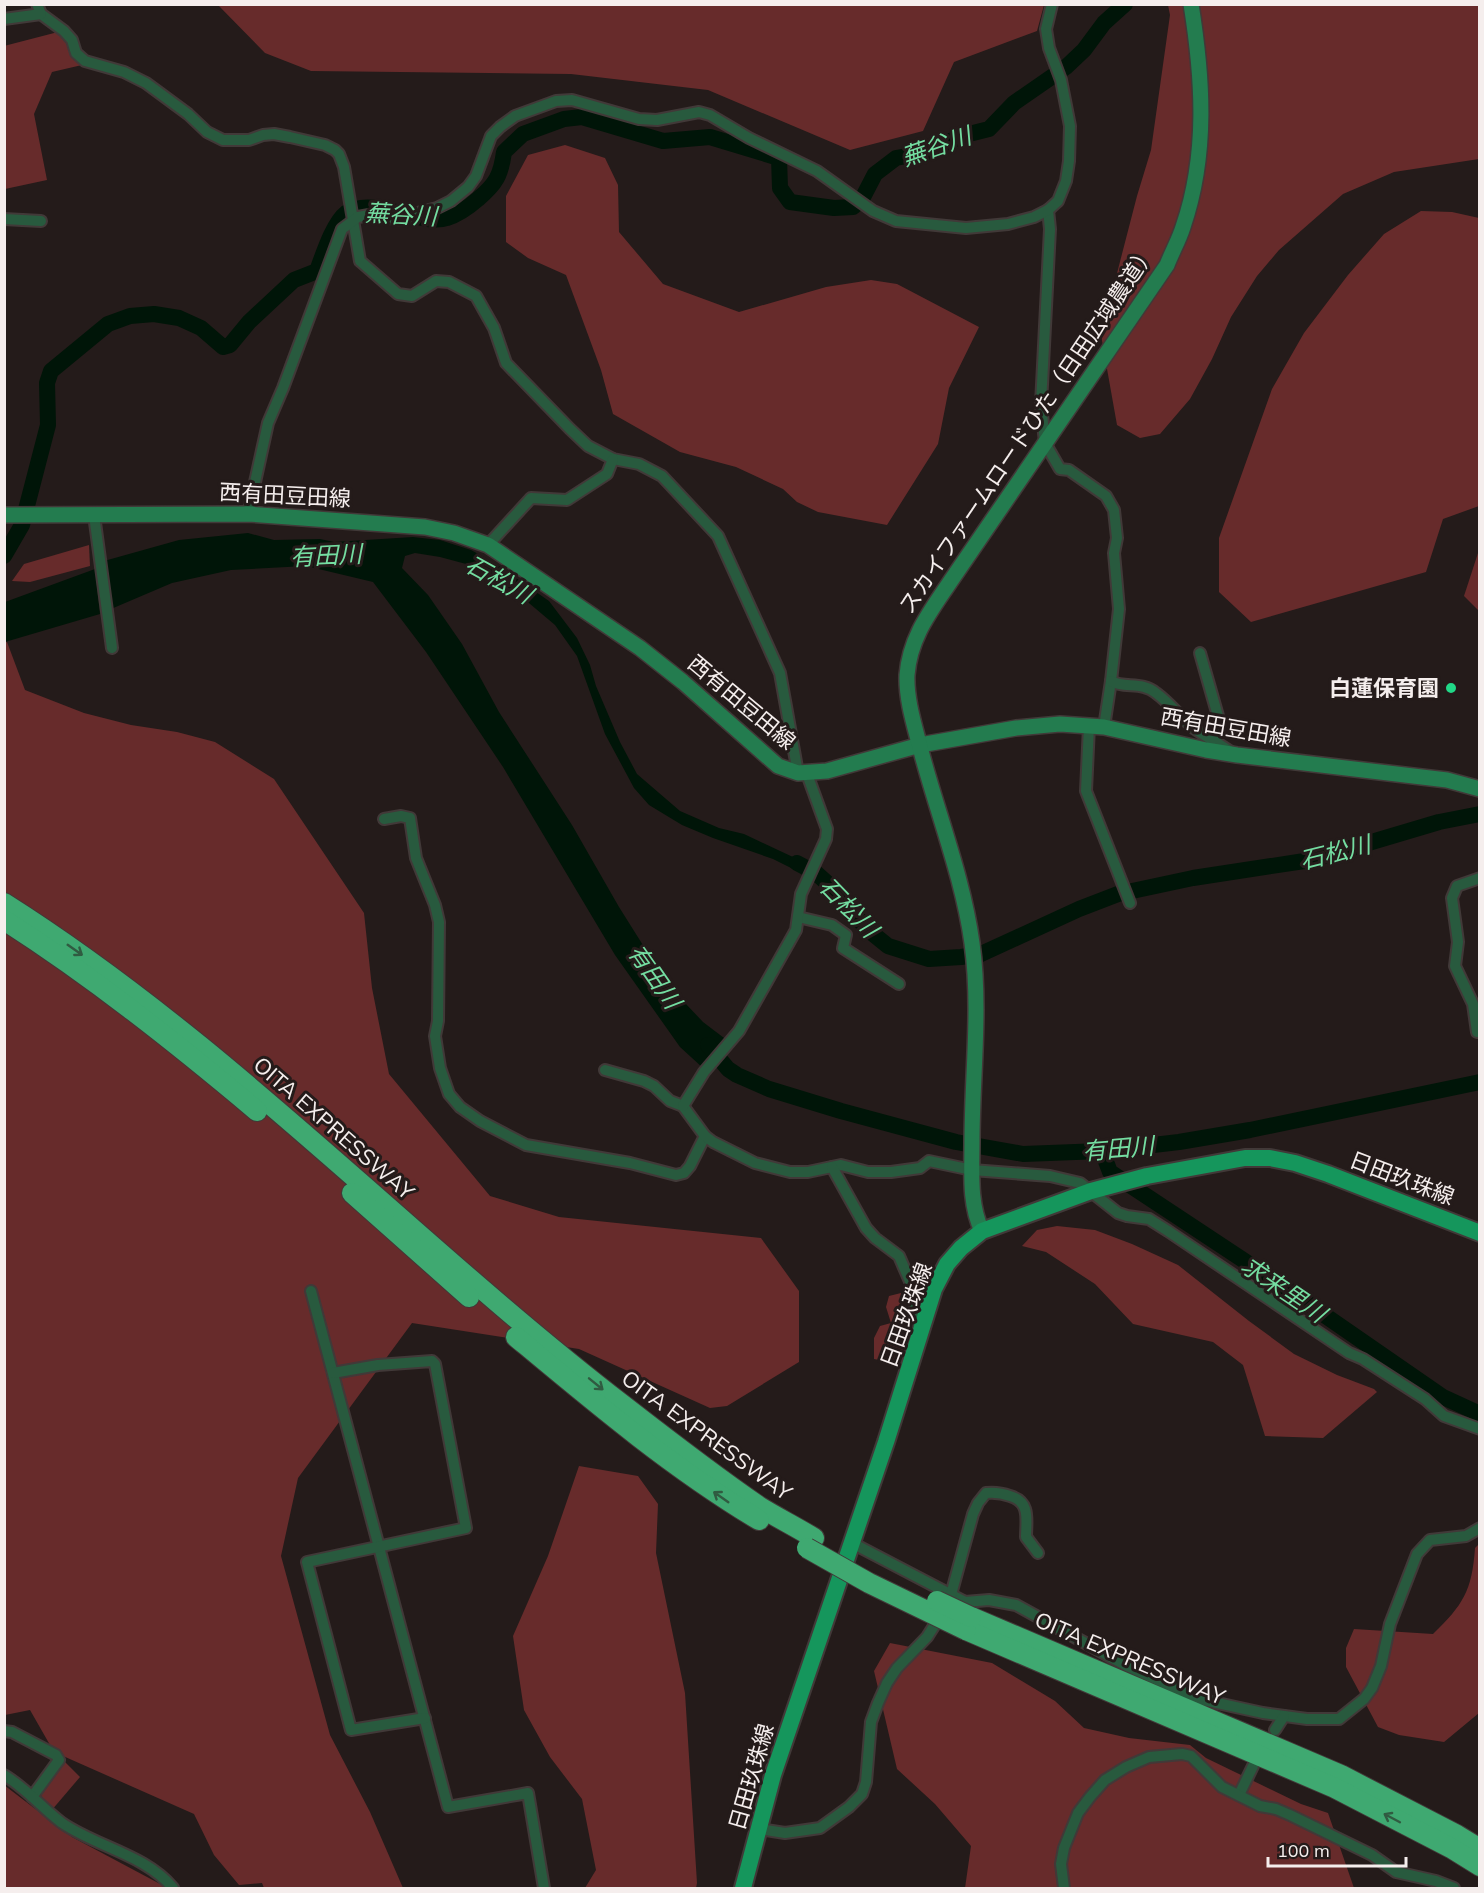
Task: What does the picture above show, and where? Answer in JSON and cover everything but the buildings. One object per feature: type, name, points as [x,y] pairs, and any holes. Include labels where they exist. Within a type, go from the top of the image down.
[{"type":"highway","name":"OITA EXPRESSWAY","points":[[4,903],[25,925]]},
{"type":"highway","name":"OITA EXPRESSWAY","points":[[4,920],[25,925],[98,966],[231,1071],[499,1306],[686,1454],[811,1543],[876,1572],[969,1623],[1335,1788],[1451,1848],[1479,1866]]},
{"type":"highway","name":"OITA EXPRESSWAY","points":[[969,1623],[1341,1775],[1479,1849]]},
{"type":"main road","name":"スカイファームロードひた（日田広域農道）","points":[[982,1231],[974,1213],[972,1170],[972,1096],[976,1013],[972,943],[963,893],[910,707],[907,677],[912,646],[923,622],[1167,265],[1183,227],[1193,188],[1200,142],[1200,78],[1191,4]]},
{"type":"main road","name":"西有田豆田線","points":[[4,515],[248,514],[424,527],[454,533],[488,545],[640,648],[683,682],[778,766],[802,774],[827,771],[920,745],[1016,728],[1060,724],[1097,726],[1237,755],[1447,780],[1479,789]]},
{"type":"main road","name":"日田玖珠線","points":[[744,1888],[773,1775],[852,1544],[934,1289],[947,1264],[961,1248],[982,1231],[1091,1191],[1194,1166],[1245,1158],[1270,1158],[1295,1163],[1479,1233]]},
{"type":"street","points":[[350,216],[369,215],[403,220],[451,201],[468,187],[476,176],[491,136],[500,127],[515,116],[556,100],[572,100],[639,119],[657,120],[699,112],[710,115],[749,138],[817,171],[873,212],[896,221],[966,228],[1008,224],[1034,217],[1048,210],[1058,201],[1066,181],[1069,161],[1070,126],[1061,80],[1048,48],[1046,30],[1052,4]]},
{"type":"street","points":[[4,19],[39,9],[72,40],[76,53],[85,61],[124,72],[146,83],[188,114],[207,132],[223,140],[249,140],[262,135],[274,134],[325,145],[335,150],[344,167],[350,216],[360,261],[398,294],[412,296],[436,281],[448,282],[476,296],[494,328],[506,363],[570,429],[588,446],[613,459],[639,464],[662,476],[718,536],[780,674],[802,774],[826,829],[826,839],[801,894],[796,930],[739,1031],[704,1072],[682,1106]]},
{"type":"street","points":[[1048,210],[1050,229],[1041,404],[1045,443],[1060,469],[1069,470],[1106,496],[1114,510],[1117,538],[1114,553],[1119,609],[1112,681],[1097,726],[1085,781],[1086,790],[1130,903]]},
{"type":"street","points":[[248,514],[268,423],[342,229],[350,216]]},
{"type":"street","points":[[4,219],[40,221]]},
{"type":"street","points":[[488,545],[531,498],[549,497],[567,500],[607,474],[613,459]]},
{"type":"street","points":[[94,515],[112,648]]},
{"type":"street","points":[[1200,653],[1218,716],[1219,728],[1215,741]]},
{"type":"street","points":[[1112,681],[1117,685],[1147,687],[1157,693],[1194,728],[1237,755]]},
{"type":"street","points":[[384,819],[401,816],[410,818],[416,858],[435,905],[439,922],[438,1021],[435,1036],[440,1068],[449,1094],[460,1107],[480,1121],[526,1145],[630,1163],[676,1175],[684,1173],[690,1166],[705,1136]]},
{"type":"street","points":[[1479,878],[1457,886],[1452,898],[1458,942],[1455,966],[1473,1004],[1476,1032],[1479,1031]]},
{"type":"street","points":[[798,917],[832,925],[846,935],[843,948],[899,984]]},
{"type":"street","points":[[605,1070],[654,1086],[670,1101],[682,1106],[705,1136],[713,1142],[755,1163],[790,1172],[841,1165],[868,1172],[891,1172],[920,1168],[929,1161],[972,1170],[1050,1176],[1080,1183],[1118,1213],[1149,1219],[1349,1353],[1363,1359],[1425,1399],[1444,1416],[1479,1429]]},
{"type":"street","points":[[832,1167],[866,1228],[875,1238],[899,1256],[912,1286],[920,1335]]},
{"type":"street","points":[[310,1291],[448,1807],[528,1793],[544,1888]]},
{"type":"street","points":[[333,1373],[378,1365],[432,1360],[435,1365],[466,1528],[307,1562],[351,1730],[424,1718]]},
{"type":"street","points":[[760,1829],[785,1833],[820,1828],[849,1807],[862,1794],[866,1782],[871,1722],[886,1683],[927,1637],[948,1605],[973,1514],[986,1493],[1002,1493],[1018,1498],[1024,1504],[1027,1515],[1026,1537],[1038,1553]]},
{"type":"street","points":[[852,1544],[965,1602],[989,1600],[1016,1605],[1129,1667],[1199,1700],[1284,1716],[1339,1719],[1364,1699],[1372,1688],[1390,1624],[1417,1554],[1430,1540],[1466,1536],[1479,1528]]},
{"type":"street","points":[[1275,1730],[1284,1716]]},
{"type":"street","points":[[4,1731],[12,1732],[56,1755],[59,1760],[32,1797]]},
{"type":"street","points":[[1064,1888],[1061,1864],[1064,1848],[1078,1813],[1105,1780],[1149,1757],[1182,1754],[1191,1756],[1222,1787],[1239,1796],[1260,1806],[1290,1815],[1372,1856],[1396,1872],[1436,1881],[1454,1888]]},
{"type":"street","points":[[1239,1796],[1252,1766]]},
{"type":"street","points":[[4,1775],[61,1822],[78,1833],[150,1868],[173,1888]]},
{"type":"shaded area","points":[[218,5],[1044,5],[1037,31],[954,62],[923,131],[850,150],[708,90],[571,74],[311,71],[265,53]]},
{"type":"shaded area","points":[[1168,5],[1479,5],[1479,159],[1394,172],[1343,194],[1279,250],[1257,276],[1231,317],[1190,399],[1160,434],[1140,438],[1117,425],[1101,335],[1151,150],[1170,15]]},
{"type":"shaded area","points":[[58,32],[82,65],[52,72],[34,114],[47,180],[5,189],[4,46]]},
{"type":"shaded area","points":[[565,145],[605,158],[618,185],[619,232],[663,284],[739,312],[826,287],[871,280],[897,284],[979,327],[949,388],[938,444],[887,525],[818,512],[797,502],[783,489],[736,467],[680,452],[613,414],[601,370],[566,275],[528,258],[506,242],[506,196],[528,155]]},
{"type":"shaded area","points":[[1421,211],[1452,212],[1479,218],[1479,506],[1443,519],[1426,572],[1251,622],[1219,592],[1219,538],[1272,389],[1304,333],[1348,275],[1384,234]]},
{"type":"shaded area","points":[[89,545],[90,566],[30,582],[12,581],[24,564]]},
{"type":"shaded area","points":[[1479,550],[1479,611],[1464,596]]},
{"type":"shaded area","points":[[7,642],[25,690],[84,713],[215,742],[274,779],[364,913],[372,988],[389,1074],[490,1196],[559,1217],[761,1238],[799,1291],[799,1362],[727,1406],[710,1408],[579,1349],[412,1323],[298,1478],[281,1556],[330,1735],[370,1812],[403,1888],[264,1888],[262,1883],[239,1885],[214,1855],[194,1814],[54,1752],[30,1710],[5,1715],[4,643]]},
{"type":"shaded area","points":[[1057,1226],[1095,1230],[1178,1265],[1294,1354],[1377,1392],[1323,1438],[1265,1436],[1243,1365],[1213,1342],[1133,1324],[1095,1284],[1046,1252],[1022,1246],[1037,1230]]},
{"type":"shaded area","points":[[901,1293],[910,1321],[909,1345],[904,1365],[874,1359],[874,1338],[880,1326],[891,1323],[886,1307],[889,1296]]},
{"type":"shaded area","points":[[579,1466],[638,1476],[658,1504],[656,1553],[685,1693],[696,1888],[585,1888],[596,1870],[582,1799],[550,1757],[524,1710],[513,1636],[548,1556]]},
{"type":"shaded area","points":[[1479,1544],[1479,1713],[1444,1742],[1399,1735],[1378,1727],[1346,1667],[1346,1648],[1354,1629],[1433,1634],[1452,1614],[1464,1596],[1474,1563],[1475,1548]]},
{"type":"shaded area","points":[[890,1643],[992,1663],[1055,1701],[1084,1728],[1129,1738],[1190,1745],[1206,1758],[1301,1804],[1328,1813],[1354,1888],[965,1888],[971,1846],[935,1804],[897,1769],[874,1671]]},
{"type":"shaded area","points":[[62,1759],[80,1777],[51,1811],[37,1789]]},
{"type":"shaded area","points":[[4,1785],[72,1837],[164,1888],[5,1888]]},
{"type":"water","points":[[248,533],[274,540],[320,539],[334,542],[413,537],[440,540],[471,550],[493,562],[549,601],[577,638],[620,742],[637,774],[680,811],[719,828],[744,834],[810,865],[805,875],[773,859],[682,825],[649,805],[634,788],[605,734],[577,656],[555,625],[523,598],[481,568],[415,553],[405,556],[402,568],[428,595],[462,644],[499,712],[572,825],[619,907],[668,985],[703,1022],[728,1041],[703,1068],[680,1047],[615,955],[503,767],[426,652],[373,582],[306,566],[231,570],[172,583],[111,609],[104,561],[179,540]]},
{"type":"water","points":[[95,569],[100,614],[5,642],[5,602]]},
{"type":"waterway","name":"蕪谷川","points":[[4,556],[22,525],[48,425],[47,383],[51,371],[108,324],[130,316],[154,314],[179,318],[201,328],[223,347],[230,345],[249,322],[294,280],[317,271],[325,248],[346,213],[357,208],[370,207],[437,220],[451,217],[489,189],[497,178],[504,152],[523,134],[564,119],[582,117],[663,141],[710,137],[779,158],[780,188],[790,202],[834,208],[853,207],[862,199],[875,174],[896,158],[928,152],[961,136],[989,129],[1014,103],[1066,67],[1084,50],[1104,23],[1125,4]]},
{"type":"waterway","name":"石松川","points":[[797,863],[816,873],[826,882],[867,929],[888,946],[929,959],[961,957],[981,954],[1079,909],[1118,894],[1193,878],[1311,860],[1439,822],[1480,814]]},
{"type":"waterway","name":"有田川","points":[[708,1045],[728,1069],[769,1089],[956,1142],[1023,1154],[1102,1151],[1179,1142],[1250,1130],[1480,1082]]},
{"type":"waterway","name":"求来里川","points":[[1102,1151],[1110,1172],[1278,1283],[1443,1397],[1480,1414]]},
{"type":"place","name":"白蓮保育園","points":[[1451,688]]}]
